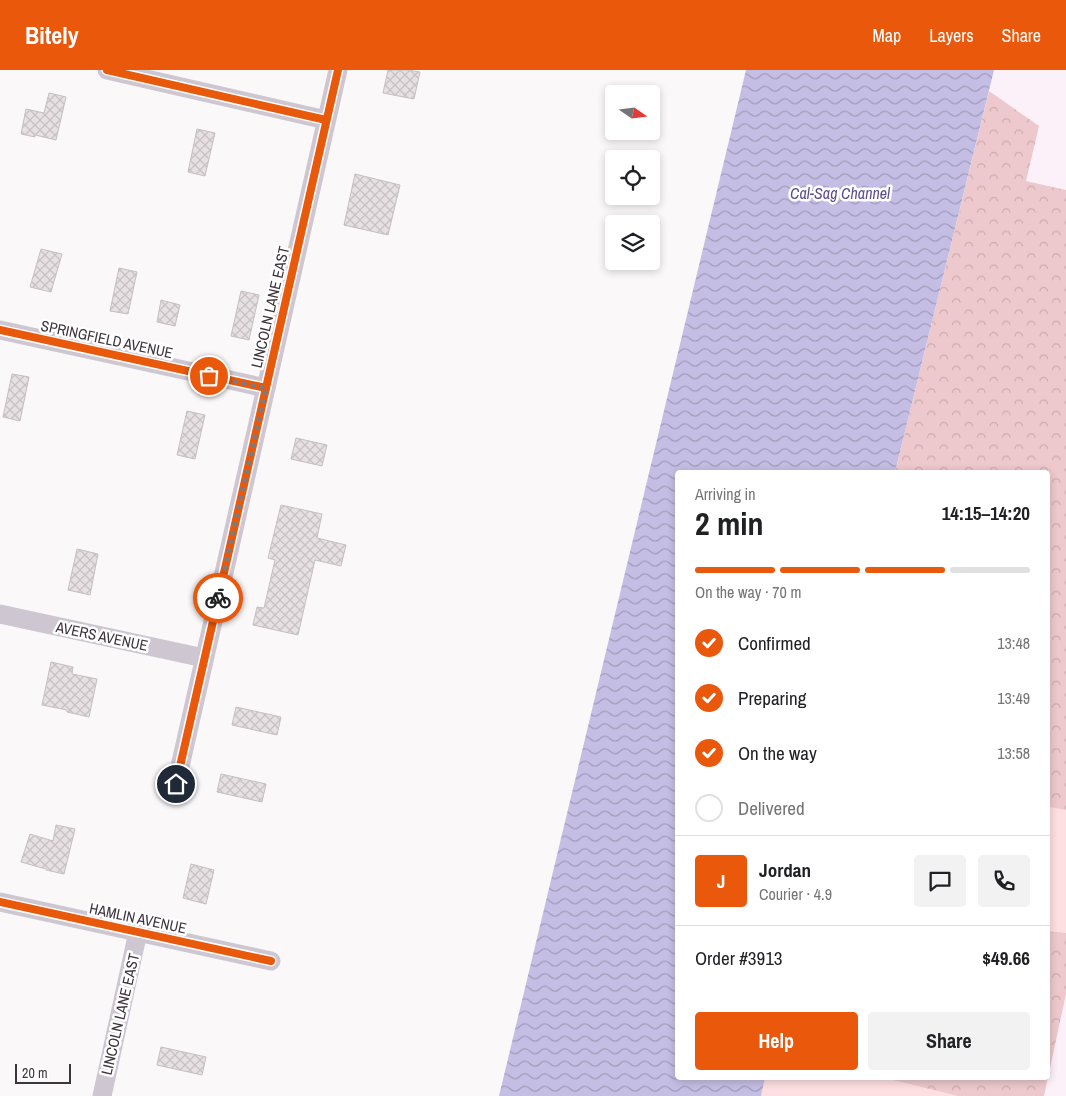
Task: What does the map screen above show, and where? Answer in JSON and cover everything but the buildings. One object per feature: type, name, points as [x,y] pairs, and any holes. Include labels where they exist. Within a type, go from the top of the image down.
[{"type":"street","points":[[107,70],[326,120]]},
{"type":"street","name":"LINCOLN LANE EAST","points":[[176,784],[338,70]]},
{"type":"street","name":"SPRINGFIELD AVENUE","points":[[0,330],[266,388]]},
{"type":"street","name":"AVERS AVENUE","points":[[0,614],[204,658]]},
{"type":"street","name":"HAMLIN AVENUE","points":[[0,902],[271,961]]},
{"type":"street","name":"LINCOLN LANE EAST","points":[[102,1096],[138,932]]},
{"type":"shaded area","points":[[994,70],[1066,70],[1066,190],[1026,181],[989,91]]},
{"type":"shaded area","points":[[1050,807],[1066,810],[1066,933],[1050,931]]},
{"type":"shaded area","points":[[1066,994],[1066,1096],[1044,1096],[1047,1080],[1050,1080],[1050,1068]]},
{"type":"shaded area","points":[[765,1080],[892,1080],[958,1096],[761,1096]]},
{"type":"green space","points":[[989,91],[1039,126],[1026,181],[1066,190],[1066,810],[1050,807],[1050,470],[895,470]]},
{"type":"green space","points":[[1050,931],[1066,933],[1066,994],[1050,1068]]},
{"type":"green space","points":[[892,1080],[1048,1080],[1044,1096],[958,1096]]},
{"type":"water","name":"Cal-Sag Channel","points":[[746,70],[994,70],[895,470],[675,470],[675,1080],[765,1080],[761,1096],[499,1096]]},
{"type":"cycle path","points":[[107,70],[326,120]]},
{"type":"cycle path","points":[[176,784],[338,70]]},
{"type":"cycle path","points":[[0,330],[266,388]]},
{"type":"cycle path","points":[[0,902],[271,961]]},
{"type":"way so far","points":[[209,376],[266,388],[218,598]]},
{"type":"route","points":[[176,784],[218,598]]}]
